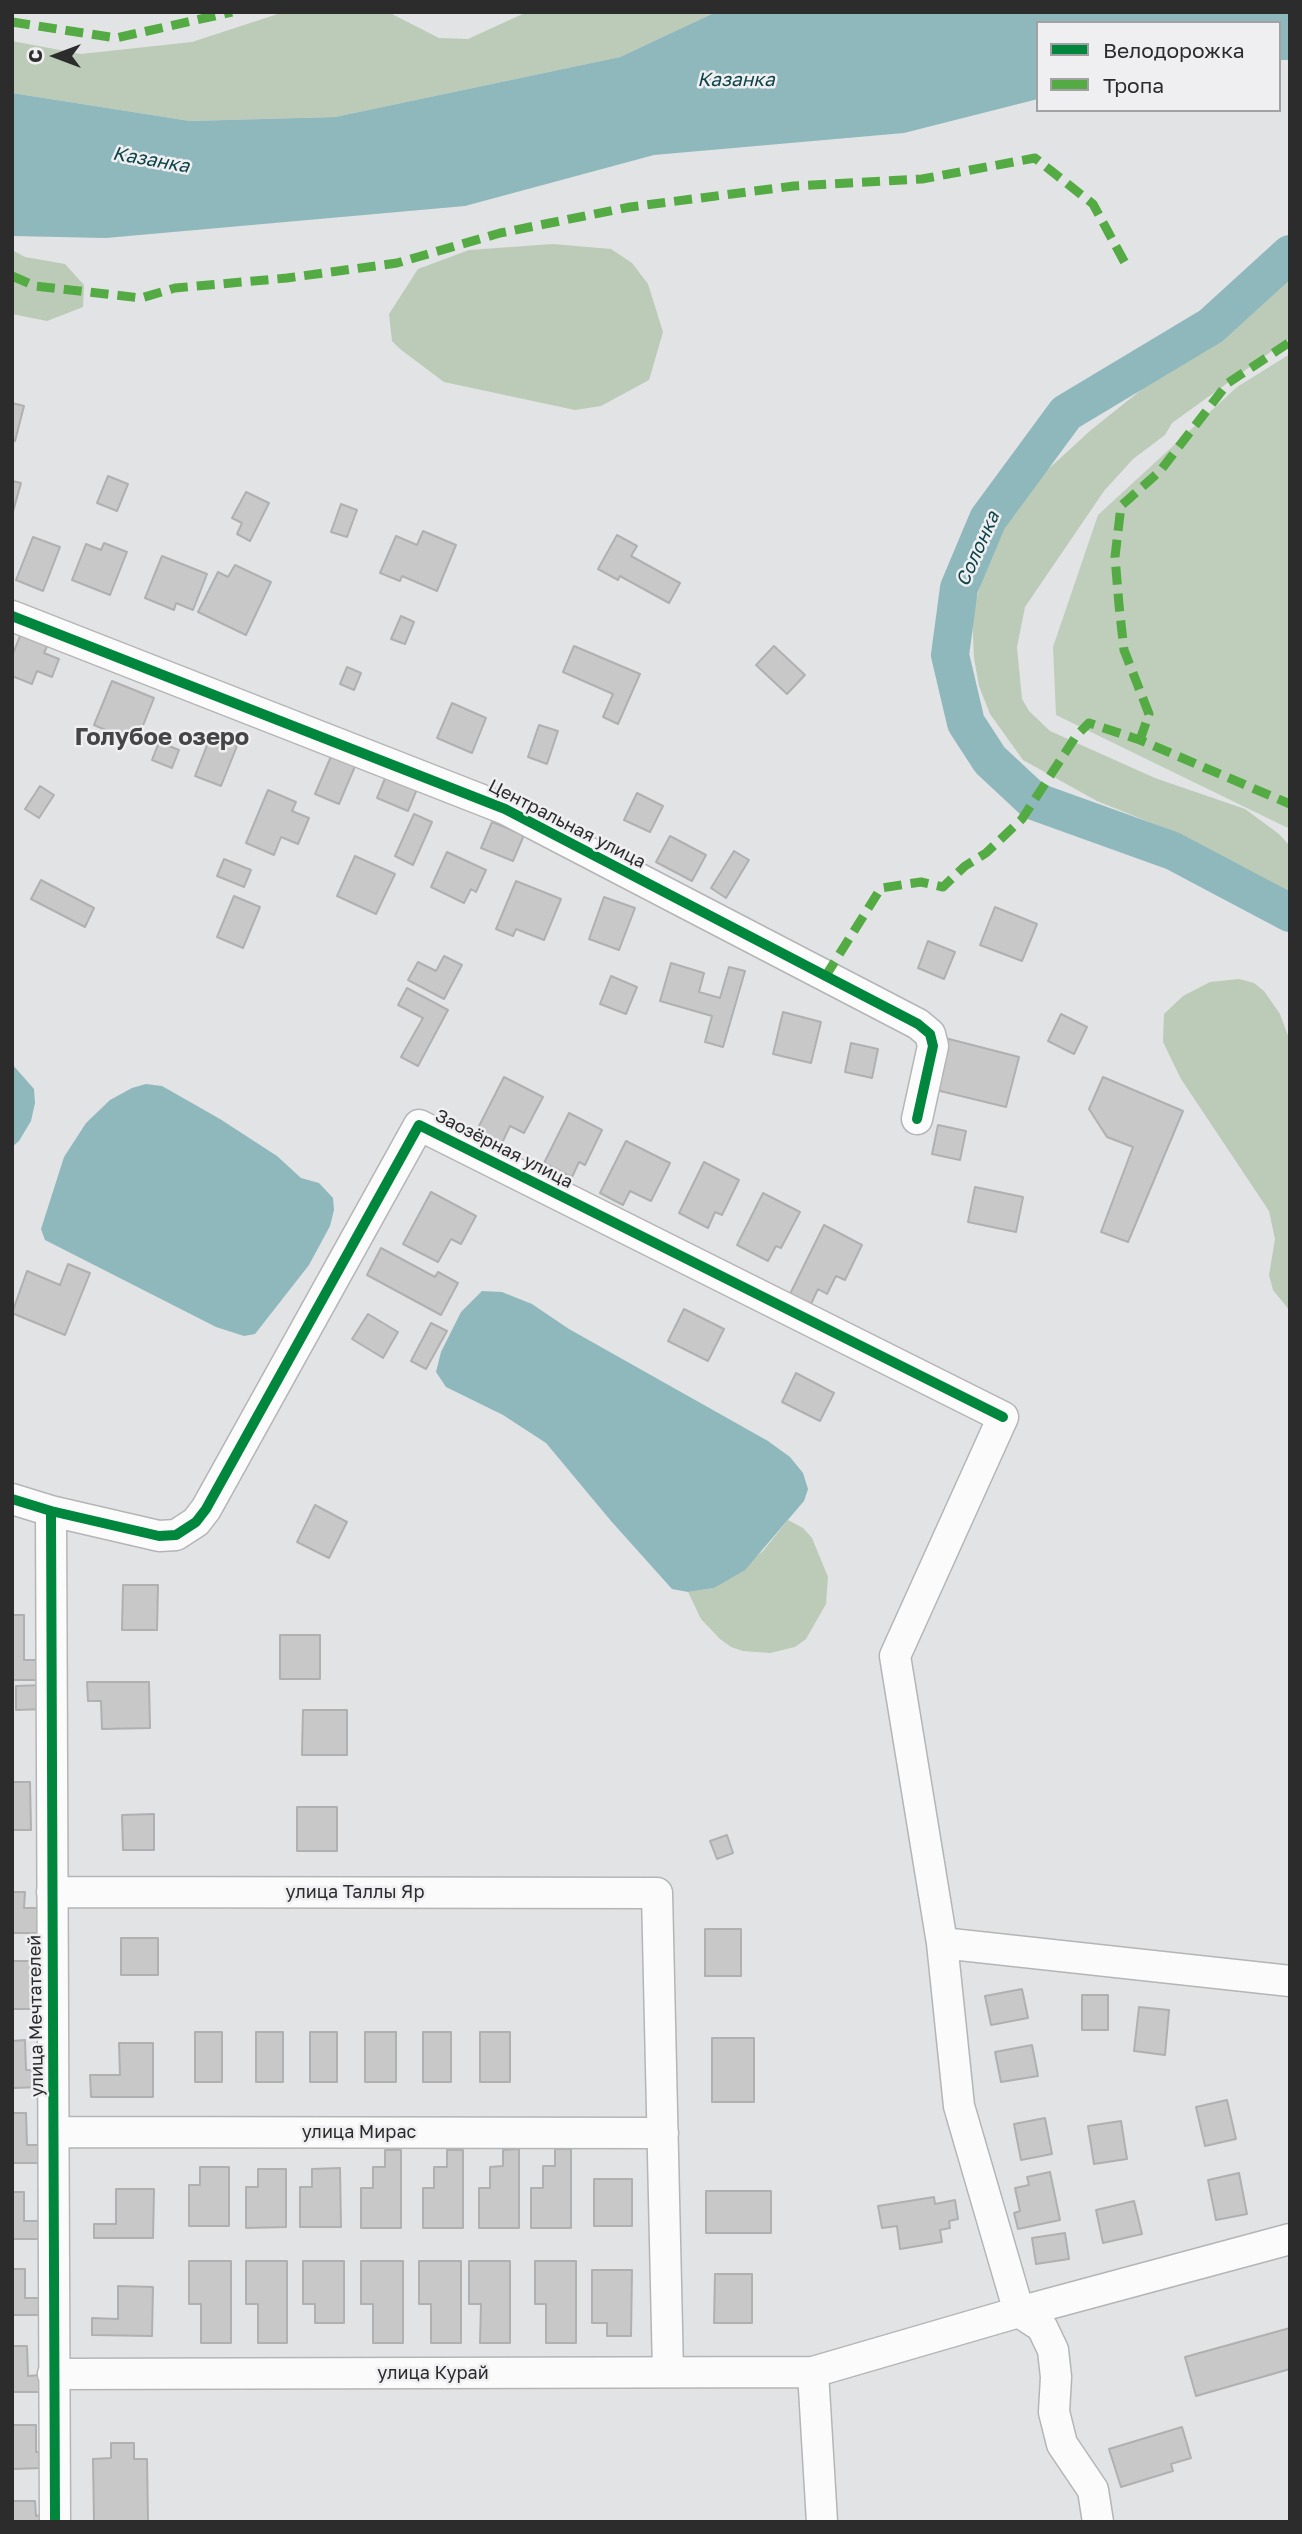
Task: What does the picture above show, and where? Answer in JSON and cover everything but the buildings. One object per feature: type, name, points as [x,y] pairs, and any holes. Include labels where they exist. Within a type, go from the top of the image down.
[{"type":"street","name":"Центральная улица","points":[[12,616],[505,809],[918,1024],[930,1034],[933,1046],[917,1119]]},
{"type":"street","name":"Заозёрная улица","points":[[12,1499],[51,1511],[159,1536],[177,1535],[196,1522],[419,1125],[1003,1418],[895,1656],[942,1943]]},
{"type":"street","name":"улица Мечтателей","points":[[51,1511],[55,2522]]},
{"type":"street","name":"улица Таллы Яр","points":[[52,1892],[657,1893],[663,2133]]},
{"type":"street","points":[[1098,2522],[1093,2490],[1062,2444],[1054,2412],[1053,2350],[1042,2328],[1019,2312],[959,2106],[942,1943],[1290,1981]]},
{"type":"street","name":"улица Мирас","points":[[55,2132],[663,2133]]},
{"type":"street","points":[[663,2133],[668,2372]]},
{"type":"street","name":"улица Курай","points":[[53,2374],[813,2372],[1019,2312],[1290,2239]]},
{"type":"street","points":[[813,2372],[822,2522]]},
{"type":"green space","points":[[284,12],[388,12],[439,38],[468,39],[527,12],[716,12],[620,57],[335,117],[190,121],[12,93],[12,41],[81,54],[192,42]]},
{"type":"green space","points":[[553,244],[611,249],[632,263],[648,284],[663,332],[649,380],[601,406],[575,410],[444,382],[392,341],[389,314],[418,269],[469,250]]},
{"type":"green space","points":[[12,250],[25,257],[65,264],[84,285],[83,307],[47,321],[12,314]]},
{"type":"green space","points":[[1290,271],[1290,338],[1172,423],[1165,435],[1133,459],[1104,491],[1025,607],[1017,647],[1022,699],[1029,711],[1050,731],[1155,778],[1245,809],[1279,834],[1290,846],[1290,903],[1274,890],[1189,838],[1097,801],[1023,760],[990,714],[979,686],[974,658],[972,615],[991,547],[1014,508],[1033,483],[1091,430]]},
{"type":"green space","points":[[1290,354],[1290,829],[1056,715],[1053,647],[1098,515],[1237,387]]},
{"type":"green space","points":[[1239,979],[1254,983],[1264,991],[1280,1014],[1290,1041],[1290,1311],[1273,1290],[1269,1275],[1275,1239],[1269,1211],[1181,1079],[1163,1042],[1164,1014],[1183,996],[1210,982]]},
{"type":"green space","points":[[788,1520],[803,1528],[812,1538],[828,1577],[826,1604],[806,1639],[795,1647],[770,1653],[743,1651],[731,1647],[701,1619],[688,1592],[714,1588],[763,1551]]},
{"type":"water","name":"Казанка","points":[[716,12],[1290,12],[1290,60],[1281,60],[1281,21],[1036,21],[1036,100],[904,133],[654,155],[465,206],[106,238],[12,236],[12,93],[190,121],[335,117],[620,57]]},
{"type":"water","points":[[12,1064],[34,1089],[35,1103],[31,1121],[19,1141],[12,1147]]},
{"type":"water","points":[[146,1084],[162,1086],[220,1119],[277,1156],[301,1178],[319,1183],[333,1198],[334,1210],[330,1226],[309,1265],[255,1334],[244,1336],[216,1327],[45,1240],[41,1229],[64,1157],[86,1123],[110,1100]]},
{"type":"water","points":[[482,1291],[502,1292],[532,1304],[569,1329],[768,1441],[790,1457],[803,1473],[808,1489],[804,1501],[745,1570],[714,1588],[688,1592],[672,1589],[546,1443],[503,1415],[446,1387],[436,1372],[441,1352],[461,1312]]},
{"type":"waterway","name":"Солонка","points":[[1290,254],[1211,326],[1066,413],[988,519],[959,588],[950,655],[966,723],[990,760],[1034,801],[1173,851],[1290,913]]},
{"type":"marked path","points":[[12,22],[116,38],[232,12]]},
{"type":"marked path","points":[[12,276],[35,286],[141,298],[175,288],[287,278],[397,263],[500,233],[630,207],[794,186],[922,179],[1035,158],[1093,204],[1125,263]]},
{"type":"marked path","points":[[1140,740],[1149,714],[1124,650],[1115,557],[1121,506],[1160,471],[1228,383],[1290,342]]},
{"type":"marked path","points":[[825,977],[881,888],[921,882],[943,887],[965,866],[986,853],[1022,819],[1076,736],[1089,723],[1140,740],[1290,804]]},
{"type":"cycle path","points":[[12,616],[505,809],[918,1024],[930,1034],[933,1046],[917,1119]]},
{"type":"cycle path","points":[[12,1499],[51,1511],[159,1536],[176,1535],[196,1522],[206,1509],[419,1125],[1003,1417]]},
{"type":"cycle path","points":[[51,1511],[55,2522]]},
{"type":"district","name":"Голубое озеро","points":[[162,737]]}]
